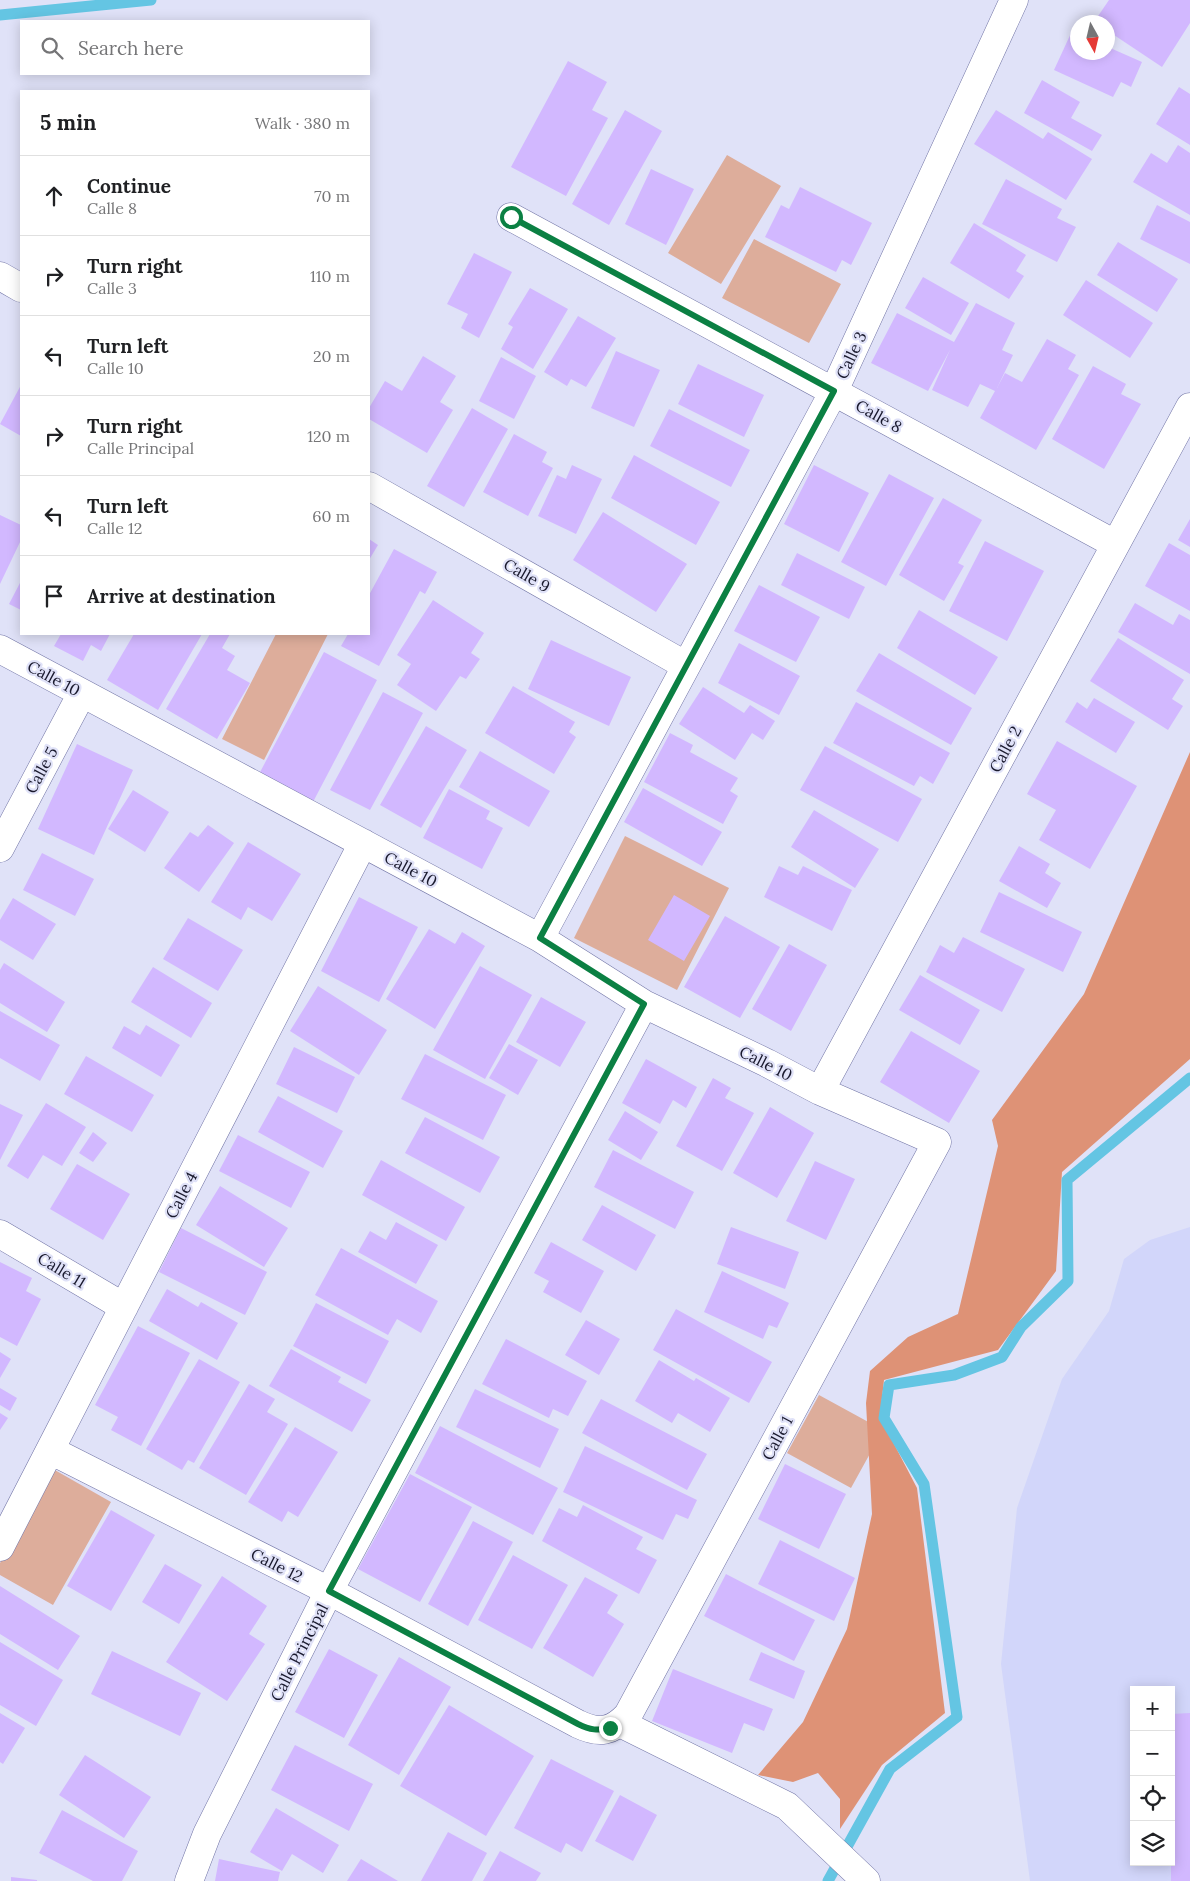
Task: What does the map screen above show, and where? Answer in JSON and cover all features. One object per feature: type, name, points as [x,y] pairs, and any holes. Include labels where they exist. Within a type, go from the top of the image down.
[{"type":"street","name":"Calle 3","points":[[540,938],[685,665],[834,391],[1014,0]]},
{"type":"street","name":"Calle 8","points":[[511,217],[1115,544]]},
{"type":"street","points":[[0,276],[20,287]]},
{"type":"street","name":"Calle 2","points":[[820,1091],[1190,407]]},
{"type":"street","name":"Calle 9","points":[[370,487],[685,665]]},
{"type":"street","name":"Calle 10","points":[[0,649],[540,938],[644,1004],[767,1063],[820,1091],[938,1142]]},
{"type":"street","name":"Calle 5","points":[[0,848],[82,693]]},
{"type":"street","name":"Calle 4","points":[[0,1547],[363,843]]},
{"type":"street","name":"Calle Principal","points":[[189,1881],[207,1834],[329,1591],[644,1004]]},
{"type":"street","name":"Calle 1","points":[[615,1726],[628,1715],[938,1142]]},
{"type":"street","name":"Calle 11","points":[[0,1234],[124,1306]]},
{"type":"street","name":"Calle 12","points":[[50,1450],[329,1591],[588,1729],[599,1731],[615,1726]]},
{"type":"street","points":[[615,1726],[787,1806],[866,1881]]},
{"type":"shaded area","points":[[727,155],[781,186],[721,284],[668,253]]},
{"type":"shaded area","points":[[754,239],[841,284],[809,343],[722,298]]},
{"type":"shaded area","points":[[275,635],[327,635],[264,760],[222,739]]},
{"type":"shaded area","points":[[1190,752],[1190,1059],[1062,1172],[1056,1271],[998,1350],[884,1380],[880,1417],[917,1488],[945,1713],[882,1765],[840,1829],[840,1799],[818,1773],[793,1782],[758,1775],[803,1722],[847,1629],[872,1514],[866,1403],[870,1371],[908,1337],[958,1314],[998,1146],[992,1120],[1084,994]]},
{"type":"shaded area","points":[[625,836],[729,888],[677,990],[574,938]]},
{"type":"shaded area","points":[[1190,1227],[1190,1881],[1030,1881],[1001,1664],[1017,1508],[1062,1379],[1109,1311],[1124,1259],[1150,1240]]},
{"type":"shaded area","points":[[819,1395],[883,1430],[851,1488],[787,1453]]},
{"type":"shaded area","points":[[53,1469],[111,1502],[53,1605],[0,1575],[0,1563]]},
{"type":"building","points":[[1109,0],[1190,0],[1190,23],[1162,67],[1115,36],[1115,15],[1099,15]]},
{"type":"building","points":[[1070,35],[1070,60],[1115,60],[1115,50],[1142,62],[1131,87],[1121,82],[1113,97],[1054,70]]},
{"type":"building","points":[[568,61],[607,82],[592,110],[608,118],[566,196],[511,167]]},
{"type":"building","points":[[1042,80],[1080,102],[1071,118],[1102,135],[1092,151],[1024,113]]},
{"type":"building","points":[[1179,87],[1190,94],[1190,145],[1156,124]]},
{"type":"building","points":[[625,110],[662,131],[609,225],[572,204]]},
{"type":"building","points":[[996,110],[1043,139],[1048,132],[1092,159],[1066,200],[974,144]]},
{"type":"building","points":[[1178,145],[1190,153],[1190,215],[1133,182],[1151,153],[1167,163]]},
{"type":"building","points":[[651,169],[694,189],[666,245],[625,224]]},
{"type":"building","points":[[1006,179],[1062,209],[1057,218],[1076,227],[1057,262],[982,224]]},
{"type":"building","points":[[800,187],[872,223],[851,265],[842,260],[836,272],[765,237],[781,205],[789,209]]},
{"type":"building","points":[[1157,205],[1190,222],[1190,264],[1140,239]]},
{"type":"building","points":[[974,223],[1026,255],[1016,271],[1024,276],[1009,299],[950,263]]},
{"type":"building","points":[[1118,242],[1178,279],[1157,312],[1097,275]]},
{"type":"building","points":[[474,253],[512,272],[479,338],[461,328],[468,314],[447,304]]},
{"type":"building","points":[[923,277],[969,303],[951,335],[905,308]]},
{"type":"building","points":[[1086,280],[1153,323],[1130,358],[1063,315]]},
{"type":"building","points":[[530,288],[568,309],[533,369],[501,349],[513,327],[508,324]]},
{"type":"building","points":[[976,303],[1015,323],[1002,350],[1013,355],[997,388],[1005,373],[1022,382],[1047,339],[1076,355],[1068,369],[1079,375],[1036,450],[980,418],[995,391],[980,384],[968,407],[932,390],[950,350],[928,391],[871,363],[897,313],[954,342]]},
{"type":"building","points":[[578,316],[616,338],[586,387],[571,379],[567,386],[544,372]]},
{"type":"building","points":[[616,351],[660,370],[634,427],[591,408]]},
{"type":"building","points":[[423,356],[456,376],[440,402],[453,410],[427,453],[370,420],[370,406],[385,381],[402,391]]},
{"type":"building","points":[[501,357],[536,376],[514,419],[479,401]]},
{"type":"building","points":[[698,364],[764,395],[744,437],[678,404]]},
{"type":"building","points":[[1093,366],[1126,384],[1121,394],[1141,404],[1104,469],[1052,439]]},
{"type":"building","points":[[20,387],[20,435],[0,424]]},
{"type":"building","points":[[472,408],[508,429],[464,507],[427,486]]},
{"type":"building","points":[[669,409],[750,450],[731,487],[650,446]]},
{"type":"building","points":[[514,434],[547,452],[542,462],[553,468],[528,516],[483,492]]},
{"type":"building","points":[[634,455],[720,502],[696,545],[611,498]]},
{"type":"building","points":[[572,465],[602,479],[576,534],[538,516],[557,475],[566,479]]},
{"type":"building","points":[[814,465],[869,493],[839,552],[784,524]]},
{"type":"building","points":[[889,474],[934,498],[886,586],[841,562]]},
{"type":"building","points":[[943,498],[982,520],[958,563],[964,566],[944,601],[899,575]]},
{"type":"building","points":[[603,512],[687,564],[656,612],[573,560]]},
{"type":"building","points":[[0,515],[20,525],[20,542],[0,584]]},
{"type":"building","points":[[1190,519],[1190,547],[1178,540]]},
{"type":"building","points":[[370,540],[378,545],[370,558]]},
{"type":"building","points":[[985,541],[1044,571],[1007,641],[949,611]]},
{"type":"building","points":[[1169,543],[1190,555],[1190,611],[1145,586]]},
{"type":"building","points":[[394,549],[437,572],[425,594],[420,591],[379,666],[341,646],[347,635],[370,635],[370,593]]},
{"type":"building","points":[[797,553],[865,587],[849,619],[781,585]]},
{"type":"building","points":[[20,583],[20,610],[9,604]]},
{"type":"building","points":[[759,585],[820,617],[796,662],[734,631]]},
{"type":"building","points":[[433,600],[484,633],[471,653],[480,659],[466,679],[460,676],[436,711],[397,685],[411,664],[397,655]]},
{"type":"building","points":[[1135,603],[1173,625],[1179,614],[1190,620],[1190,674],[1118,632]]},
{"type":"building","points":[[919,610],[998,657],[975,695],[897,648]]},
{"type":"building","points":[[60,635],[109,635],[101,651],[91,645],[83,661],[54,646]]},
{"type":"building","points":[[133,635],[201,635],[158,710],[107,680]]},
{"type":"building","points":[[209,635],[229,635],[222,648],[235,656],[227,670],[250,683],[217,739],[166,709]]},
{"type":"building","points":[[1118,638],[1184,680],[1172,699],[1183,706],[1168,730],[1090,681]]},
{"type":"building","points":[[551,640],[631,677],[609,726],[528,689]]},
{"type":"building","points":[[739,643],[800,676],[779,715],[718,683]]},
{"type":"building","points":[[324,652],[377,680],[313,802],[259,774]]},
{"type":"building","points":[[879,653],[972,708],[951,745],[856,691]]},
{"type":"building","points":[[513,686],[575,722],[569,732],[576,737],[554,774],[485,733]]},
{"type":"building","points":[[703,687],[744,713],[750,705],[775,721],[763,740],[752,733],[735,760],[679,724]]},
{"type":"building","points":[[383,692],[423,713],[370,810],[330,790]]},
{"type":"building","points":[[1094,698],[1135,722],[1116,753],[1065,722],[1077,702],[1087,709]]},
{"type":"building","points":[[856,702],[950,753],[933,784],[920,776],[914,786],[833,743]]},
{"type":"building","points":[[426,726],[467,750],[421,828],[380,805]]},
{"type":"building","points":[[670,733],[693,745],[690,752],[738,778],[730,791],[738,796],[723,824],[644,782]]},
{"type":"building","points":[[1057,741],[1137,786],[1090,869],[1039,840],[1056,810],[1027,794]]},
{"type":"building","points":[[77,744],[133,770],[94,855],[38,829]]},
{"type":"building","points":[[825,746],[922,799],[898,842],[800,790]]},
{"type":"building","points":[[480,751],[550,791],[529,827],[459,787]]},
{"type":"building","points":[[643,788],[722,832],[702,866],[624,822]]},
{"type":"building","points":[[449,789],[490,811],[486,819],[503,828],[482,869],[423,838]]},
{"type":"building","points":[[133,790],[169,812],[145,852],[108,829]]},
{"type":"building","points":[[814,810],[879,849],[855,888],[791,847]]},
{"type":"building","points":[[208,825],[234,843],[199,892],[164,868],[190,832],[198,837]]},
{"type":"building","points":[[248,842],[301,874],[272,921],[248,907],[241,920],[211,902]]},
{"type":"building","points":[[1019,846],[1050,864],[1045,873],[1061,883],[1047,908],[999,881]]},
{"type":"building","points":[[42,853],[94,879],[75,916],[23,890]]},
{"type":"building","points":[[779,866],[798,875],[803,866],[852,890],[832,931],[764,897]]},
{"type":"building","points":[[999,892],[1082,932],[1063,972],[980,932]]},
{"type":"building","points":[[674,895],[710,916],[684,961],[648,940]]},
{"type":"building","points":[[359,897],[418,927],[379,1002],[321,971]]},
{"type":"building","points":[[13,898],[56,924],[33,960],[0,940],[0,920]]},
{"type":"building","points":[[725,916],[780,947],[740,1018],[684,987]]},
{"type":"building","points":[[188,918],[243,950],[218,991],[163,959]]},
{"type":"building","points":[[429,929],[455,944],[462,932],[485,946],[435,1029],[386,999]]},
{"type":"building","points":[[963,937],[1025,969],[1002,1012],[926,972],[940,945],[954,953]]},
{"type":"building","points":[[789,944],[827,965],[791,1031],[752,1009]]},
{"type":"building","points":[[4,963],[65,1002],[47,1032],[0,1003],[0,970]]},
{"type":"building","points":[[480,966],[532,995],[485,1079],[433,1050]]},
{"type":"building","points":[[153,967],[212,1003],[191,1038],[131,1002]]},
{"type":"building","points":[[920,975],[980,1010],[960,1045],[899,1010]]},
{"type":"building","points":[[318,986],[387,1030],[359,1075],[290,1031]]},
{"type":"building","points":[[541,997],[586,1022],[560,1067],[516,1042]]},
{"type":"building","points":[[0,1011],[60,1045],[40,1081],[0,1058]]},
{"type":"building","points":[[146,1025],[180,1045],[161,1077],[112,1048],[124,1026],[140,1035]]},
{"type":"building","points":[[911,1031],[980,1071],[949,1123],[880,1082]]},
{"type":"building","points":[[509,1044],[538,1060],[518,1095],[489,1078]]},
{"type":"building","points":[[294,1047],[355,1077],[337,1113],[276,1084]]},
{"type":"building","points":[[425,1054],[506,1095],[483,1140],[401,1099]]},
{"type":"building","points":[[86,1056],[154,1095],[132,1132],[64,1094]]},
{"type":"building","points":[[646,1059],[697,1087],[686,1108],[673,1100],[660,1124],[622,1103]]},
{"type":"building","points":[[713,1078],[731,1088],[725,1098],[754,1113],[722,1171],[676,1146]]},
{"type":"building","points":[[278,1096],[343,1131],[323,1168],[258,1132]]},
{"type":"building","points":[[46,1103],[86,1127],[62,1166],[43,1155],[28,1179],[7,1166]]},
{"type":"building","points":[[0,1104],[23,1115],[0,1160]]},
{"type":"building","points":[[770,1107],[814,1133],[777,1198],[733,1173]]},
{"type":"building","points":[[625,1111],[658,1132],[641,1160],[608,1140]]},
{"type":"building","points":[[425,1117],[500,1157],[480,1193],[405,1153]]},
{"type":"building","points":[[93,1132],[107,1143],[93,1162],[79,1153]]},
{"type":"building","points":[[238,1135],[310,1172],[291,1208],[219,1171]]},
{"type":"building","points":[[613,1150],[694,1192],[675,1229],[594,1187]]},
{"type":"building","points":[[381,1160],[465,1207],[446,1241],[362,1195]]},
{"type":"building","points":[[815,1161],[855,1179],[826,1240],[786,1221]]},
{"type":"building","points":[[77,1164],[130,1194],[103,1240],[50,1209]]},
{"type":"building","points":[[220,1186],[288,1228],[264,1267],[196,1225]]},
{"type":"building","points":[[602,1205],[656,1235],[636,1271],[582,1240]]},
{"type":"building","points":[[396,1222],[438,1245],[416,1284],[358,1252],[370,1231],[386,1240]]},
{"type":"building","points":[[731,1227],[799,1252],[785,1289],[717,1264]]},
{"type":"building","points":[[181,1228],[267,1272],[245,1315],[159,1272]]},
{"type":"building","points":[[551,1242],[604,1271],[581,1313],[543,1292],[549,1281],[534,1273]]},
{"type":"building","points":[[341,1248],[438,1301],[421,1333],[397,1319],[388,1335],[315,1295]]},
{"type":"building","points":[[0,1262],[32,1278],[26,1291],[41,1299],[17,1346],[0,1337]]},
{"type":"building","points":[[722,1271],[789,1303],[777,1328],[769,1325],[763,1339],[704,1312]]},
{"type":"building","points":[[167,1289],[198,1307],[201,1302],[238,1323],[217,1360],[149,1321]]},
{"type":"building","points":[[316,1303],[389,1341],[366,1384],[293,1346]]},
{"type":"building","points":[[676,1309],[772,1362],[749,1403],[653,1350]]},
{"type":"building","points":[[586,1320],[620,1339],[599,1375],[565,1355]]},
{"type":"building","points":[[138,1326],[190,1353],[141,1446],[111,1430],[118,1417],[95,1405]]},
{"type":"building","points":[[506,1339],[587,1381],[568,1416],[553,1409],[549,1418],[482,1384]]},
{"type":"building","points":[[291,1349],[341,1377],[338,1382],[371,1400],[352,1432],[269,1386]]},
{"type":"building","points":[[0,1352],[11,1359],[0,1378]]},
{"type":"building","points":[[199,1359],[240,1382],[194,1463],[188,1460],[182,1470],[146,1449]]},
{"type":"building","points":[[659,1360],[694,1381],[696,1378],[730,1398],[710,1432],[678,1413],[672,1423],[635,1401]]},
{"type":"building","points":[[249,1384],[275,1399],[267,1412],[288,1424],[246,1495],[199,1468]]},
{"type":"building","points":[[0,1388],[17,1398],[10,1411],[0,1405]]},
{"type":"building","points":[[475,1389],[559,1429],[540,1468],[456,1427]]},
{"type":"building","points":[[601,1399],[707,1454],[687,1490],[582,1433]]},
{"type":"building","points":[[0,1413],[8,1418],[0,1430]]},
{"type":"building","points":[[440,1426],[558,1488],[533,1535],[415,1473]]},
{"type":"building","points":[[295,1427],[338,1452],[298,1517],[288,1511],[282,1522],[248,1502]]},
{"type":"building","points":[[585,1446],[697,1500],[688,1519],[676,1514],[663,1540],[563,1492]]},
{"type":"building","points":[[785,1464],[846,1494],[819,1549],[758,1519]]},
{"type":"building","points":[[410,1474],[472,1507],[420,1602],[358,1569]]},
{"type":"building","points":[[583,1505],[643,1537],[636,1549],[657,1560],[639,1594],[542,1541],[559,1508],[577,1517]]},
{"type":"building","points":[[111,1510],[155,1535],[111,1611],[67,1586]]},
{"type":"building","points":[[473,1521],[513,1542],[468,1626],[428,1604]]},
{"type":"building","points":[[780,1540],[855,1578],[834,1621],[758,1584]]},
{"type":"building","points":[[513,1555],[568,1585],[532,1649],[478,1620]]},
{"type":"building","points":[[165,1564],[202,1585],[179,1624],[142,1602]]},
{"type":"building","points":[[726,1574],[815,1620],[794,1661],[704,1616]]},
{"type":"building","points":[[222,1576],[267,1606],[249,1634],[265,1644],[227,1701],[166,1662]]},
{"type":"building","points":[[585,1577],[618,1595],[607,1613],[624,1624],[593,1677],[543,1648]]},
{"type":"building","points":[[0,1586],[80,1636],[58,1670],[0,1634]]},
{"type":"building","points":[[0,1642],[63,1680],[36,1726],[0,1705]]},
{"type":"building","points":[[329,1649],[378,1675],[344,1738],[295,1712]]},
{"type":"building","points":[[112,1651],[201,1693],[180,1736],[91,1694]]},
{"type":"building","points":[[761,1652],[805,1671],[794,1699],[749,1680]]},
{"type":"building","points":[[399,1657],[451,1687],[399,1775],[348,1745]]},
{"type":"building","points":[[673,1669],[773,1709],[764,1731],[744,1723],[732,1753],[652,1721]]},
{"type":"building","points":[[449,1705],[534,1756],[486,1836],[400,1786]]},
{"type":"building","points":[[0,1713],[25,1728],[3,1764],[0,1762]]},
{"type":"building","points":[[1190,1713],[1190,1881],[1171,1881],[1171,1866],[1175,1866],[1175,1714]]},
{"type":"building","points":[[295,1745],[373,1784],[349,1831],[271,1790]]},
{"type":"building","points":[[85,1755],[151,1797],[124,1838],[59,1795]]},
{"type":"building","points":[[551,1759],[614,1791],[582,1852],[566,1843],[561,1853],[514,1828]]},
{"type":"building","points":[[620,1795],[657,1815],[633,1861],[595,1841]]},
{"type":"building","points":[[276,1808],[339,1845],[323,1873],[292,1854],[282,1871],[250,1852]]},
{"type":"building","points":[[62,1810],[138,1851],[122,1881],[93,1881],[39,1853]]},
{"type":"building","points":[[448,1832],[487,1853],[472,1881],[421,1881]]},
{"type":"building","points":[[500,1851],[541,1873],[536,1881],[483,1881]]},
{"type":"building","points":[[219,1859],[280,1872],[278,1881],[215,1881]]},
{"type":"building","points":[[361,1859],[398,1881],[347,1881]]},
{"type":"building","points":[[11,1877],[37,1880],[37,1881],[11,1881]]},
{"type":"waterway","points":[[0,15],[151,0]]},
{"type":"waterway","points":[[828,1881],[890,1769],[957,1717],[924,1484],[884,1418],[889,1385],[954,1375],[1002,1357],[1021,1327],[1068,1281],[1067,1180],[1190,1078]]},
{"type":"route","points":[[511,217],[834,391],[685,665],[540,938],[644,1004],[329,1591],[588,1729],[599,1731],[610,1728]]}]
